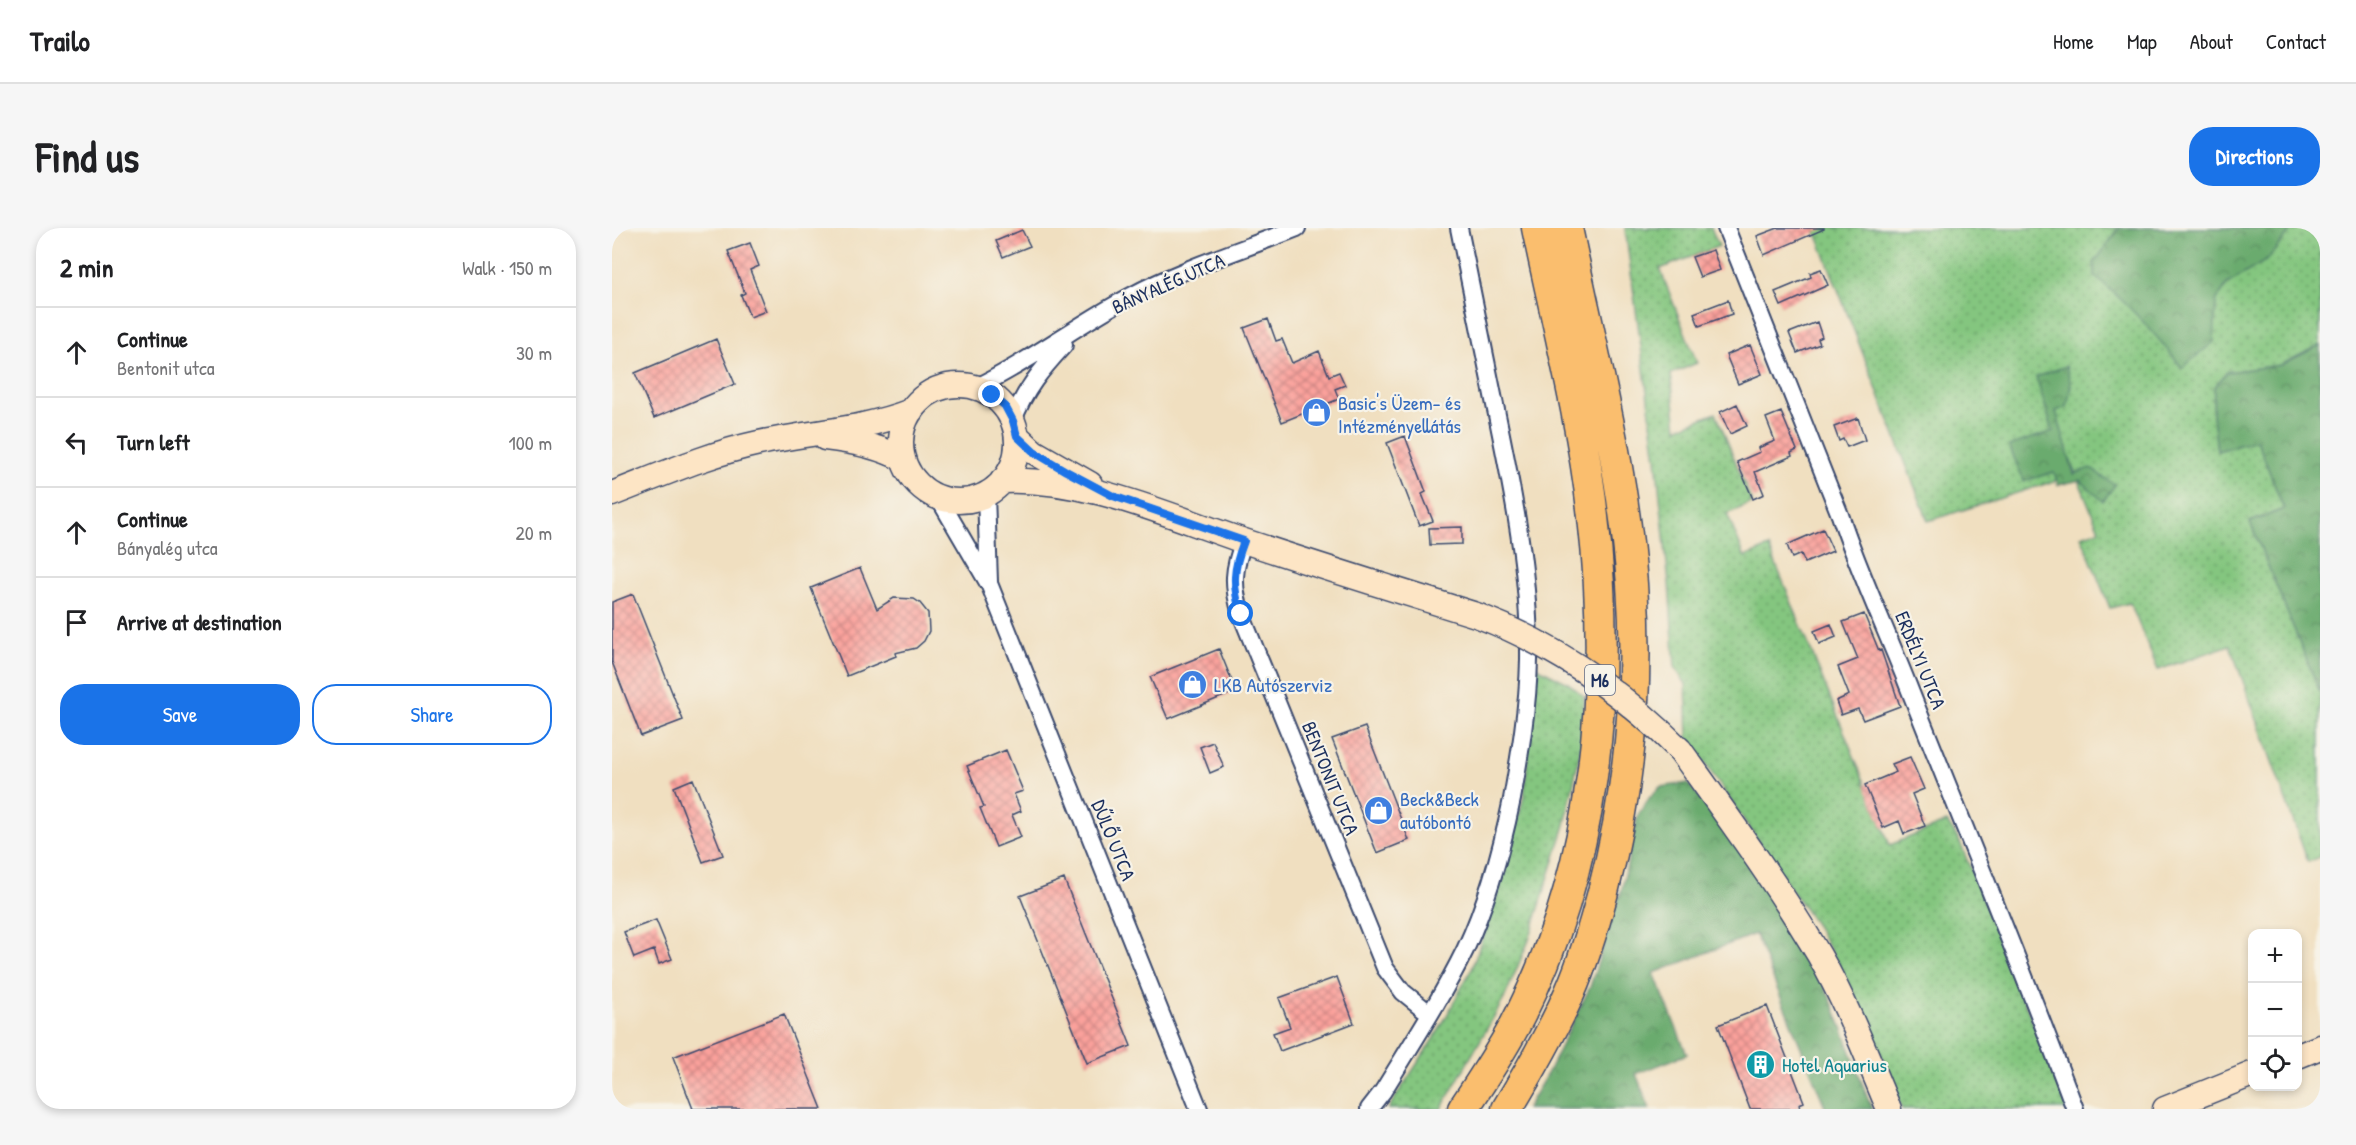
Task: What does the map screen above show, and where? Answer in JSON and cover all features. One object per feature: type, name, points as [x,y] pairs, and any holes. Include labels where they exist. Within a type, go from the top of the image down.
[{"type":"highway","name":"M6","points":[[1464,1109],[1514,1026],[1550,944],[1571,876],[1586,814],[1597,741],[1601,637],[1593,515],[1581,441],[1537,228]]},
{"type":"highway","name":"M6","points":[[1507,1109],[1553,1027],[1570,993],[1585,954],[1612,858],[1631,740],[1635,640],[1632,582],[1625,523],[1611,438],[1567,228]]},
{"type":"street","name":"BÁNYALÉG UTCA","points":[[903,459],[901,442],[904,426],[911,411],[921,399],[933,391],[947,386],[977,387],[1032,358],[1105,311],[1152,286],[1297,228]]},
{"type":"street","points":[[1369,1109],[1383,1091],[1430,1013],[1465,949],[1491,880],[1505,833],[1521,752],[1529,660],[1526,591],[1518,524],[1459,228]]},
{"type":"street","name":"ERDÉLYI UTCA","points":[[1726,228],[1840,515],[1856,564],[1880,615],[2021,965],[2075,1109]]},
{"type":"street","name":"BÁNYALÉG UTCA","points":[[994,488],[1014,460],[1015,429],[1021,400],[1033,380],[1076,330]]},
{"type":"street","points":[[977,387],[992,395],[1005,406],[1015,429],[1034,452],[1113,496]]},
{"type":"street","name":"BÁNYALÉG UTCA","points":[[612,494],[715,454],[762,442],[885,421],[911,411]]},
{"type":"street","name":"BÁNYALÉG UTCA","points":[[802,436],[859,443],[888,451],[903,459]]},
{"type":"street","points":[[903,459],[915,480],[926,490],[939,497],[955,501],[971,500],[994,488],[1029,480],[1113,496],[1244,541],[1479,616],[1514,629],[1577,664],[1640,711],[1680,750],[1786,903],[1819,955],[1841,997],[1889,1109]]},
{"type":"street","name":"DŰLŐ UTCA","points":[[990,586],[994,488]]},
{"type":"street","name":"DŰLŐ UTCA","points":[[939,497],[990,586],[1199,1109]]},
{"type":"street","name":"BENTONIT UTCA","points":[[1244,541],[1234,574],[1236,596],[1241,614],[1385,968],[1403,992],[1430,1013]]},
{"type":"street","points":[[2302,1054],[2320,1047]]},
{"type":"street","points":[[2165,1109],[2248,1076]]},
{"type":"green space","points":[[1625,228],[1711,228],[1719,246],[1660,269],[1697,363],[1671,374],[1677,428],[1716,413],[1752,503],[1727,514],[1745,557],[1769,547],[1890,845],[1947,822],[1959,840],[2068,1109],[1902,1109],[1868,1023],[1817,927],[1688,738],[1686,684],[1675,668],[1656,459]]},
{"type":"green space","points":[[1814,228],[2320,228],[2320,345],[2281,365],[2227,372],[2214,388],[2213,414],[2217,451],[2257,440],[2284,509],[2250,522],[2320,692],[2320,857],[2308,862],[2230,645],[2158,670],[2130,603],[2110,608],[2081,536],[2099,530],[2048,406],[2074,475],[1928,521]]},
{"type":"green space","points":[[2119,228],[2293,228],[2267,260],[2227,284],[2216,301],[2214,342],[2182,368],[2141,319],[2094,276],[2094,263]]},
{"type":"green space","points":[[2320,345],[2320,692],[2250,522],[2284,509],[2257,440],[2217,451],[2213,414],[2214,387],[2227,372],[2281,365]]},
{"type":"green space","points":[[2066,366],[2071,385],[2067,407],[2056,411],[2074,474],[2090,468],[2115,485],[2103,501],[2080,480],[2058,485],[2054,472],[2024,481],[2009,446],[2053,431],[2036,377]]},
{"type":"green space","points":[[1537,667],[1568,683],[1584,696],[1583,737],[1565,825],[1529,940],[1504,999],[1441,1109],[1388,1109],[1439,1030],[1472,968],[1501,885],[1524,796]]},
{"type":"green space","points":[[1688,783],[1761,881],[1810,959],[1838,1015],[1872,1109],[1826,1109],[1755,934],[1654,973],[1687,1054],[1636,1074],[1650,1109],[1526,1109],[1547,1074],[1590,987],[1622,888],[1638,815],[1660,787]]},
{"type":"building","points":[[1778,228],[1824,229],[1764,255],[1757,236]]},
{"type":"building","points":[[1022,230],[1030,246],[1003,257],[996,241]]},
{"type":"building","points":[[750,243],[759,266],[750,270],[766,311],[750,317],[741,295],[745,293],[728,251]]},
{"type":"building","points":[[1713,250],[1720,270],[1700,277],[1692,257]]},
{"type":"building","points":[[1821,269],[1828,285],[1781,306],[1775,292],[1811,277],[1810,273]]},
{"type":"building","points":[[1728,300],[1732,314],[1699,326],[1694,313]]},
{"type":"building","points":[[1268,319],[1276,341],[1282,339],[1292,363],[1319,351],[1329,376],[1339,372],[1345,385],[1335,389],[1339,399],[1282,422],[1244,328]]},
{"type":"building","points":[[1817,322],[1822,337],[1818,339],[1820,344],[1797,353],[1789,333]]},
{"type":"building","points":[[716,339],[735,384],[654,418],[635,373]]},
{"type":"building","points":[[1750,345],[1762,374],[1738,384],[1726,355]]},
{"type":"building","points":[[1737,404],[1747,426],[1730,434],[1720,412]]},
{"type":"building","points":[[1781,412],[1797,450],[1791,453],[1792,456],[1755,472],[1764,494],[1753,499],[1737,462],[1760,452],[1758,448],[1775,441],[1766,418]]},
{"type":"building","points":[[1858,418],[1865,440],[1847,447],[1843,439],[1839,441],[1834,427]]},
{"type":"building","points":[[1405,436],[1426,492],[1422,494],[1433,521],[1419,526],[1387,443]]},
{"type":"building","points":[[1462,527],[1462,544],[1430,545],[1429,528]]},
{"type":"building","points":[[1823,529],[1833,551],[1805,563],[1801,554],[1792,558],[1787,545]]},
{"type":"building","points":[[860,568],[877,609],[894,598],[914,599],[928,613],[929,631],[924,641],[916,648],[895,653],[896,656],[847,676],[811,588]]},
{"type":"building","points":[[633,594],[683,720],[641,736],[612,662],[612,602]]},
{"type":"building","points":[[1864,614],[1879,651],[1881,650],[1900,706],[1863,720],[1858,709],[1841,715],[1836,701],[1849,695],[1838,667],[1858,659],[1843,622]]},
{"type":"building","points":[[1831,624],[1836,637],[1819,644],[1814,631]]},
{"type":"building","name":"LKB Autószerviz","points":[[1219,649],[1236,691],[1168,719],[1150,677]]},
{"type":"building","points":[[1365,727],[1409,840],[1377,853],[1332,739]]},
{"type":"building","points":[[1213,742],[1224,767],[1210,773],[1200,747]]},
{"type":"building","points":[[1006,750],[1023,791],[1014,794],[1021,811],[1012,815],[1021,837],[996,847],[980,808],[984,807],[967,766]]},
{"type":"building","points":[[1910,757],[1924,789],[1912,794],[1925,826],[1904,834],[1899,821],[1883,828],[1865,785],[1896,772],[1892,764]]},
{"type":"building","points":[[693,779],[723,855],[703,862],[674,787]]},
{"type":"building","points":[[1064,879],[1131,1046],[1087,1063],[1020,896]]},
{"type":"building","points":[[656,920],[672,959],[659,964],[654,950],[634,958],[624,932]]},
{"type":"building","points":[[1337,977],[1354,1023],[1280,1051],[1273,1033],[1290,1027],[1279,998]]},
{"type":"building","name":"Hotel Aquarius","points":[[1767,1006],[1804,1102],[1799,1104],[1800,1109],[1750,1109],[1718,1025]]},
{"type":"building","points":[[784,1014],[822,1109],[693,1109],[673,1057]]},
{"type":"place","name":"Basic's Üzem- és Intézményellátás","points":[[1317,413]]},
{"type":"place","name":"LKB Autószerviz","points":[[1193,684]]},
{"type":"place","name":"Beck&Beck autóbontó","points":[[1379,810]]},
{"type":"place","name":"Hotel Aquarius","points":[[1761,1064]]},
{"type":"route","points":[[992,395],[1005,406],[1013,421],[1017,436],[1034,452],[1066,471],[1113,496],[1244,541],[1236,561],[1234,574],[1236,596],[1241,614]]}]
